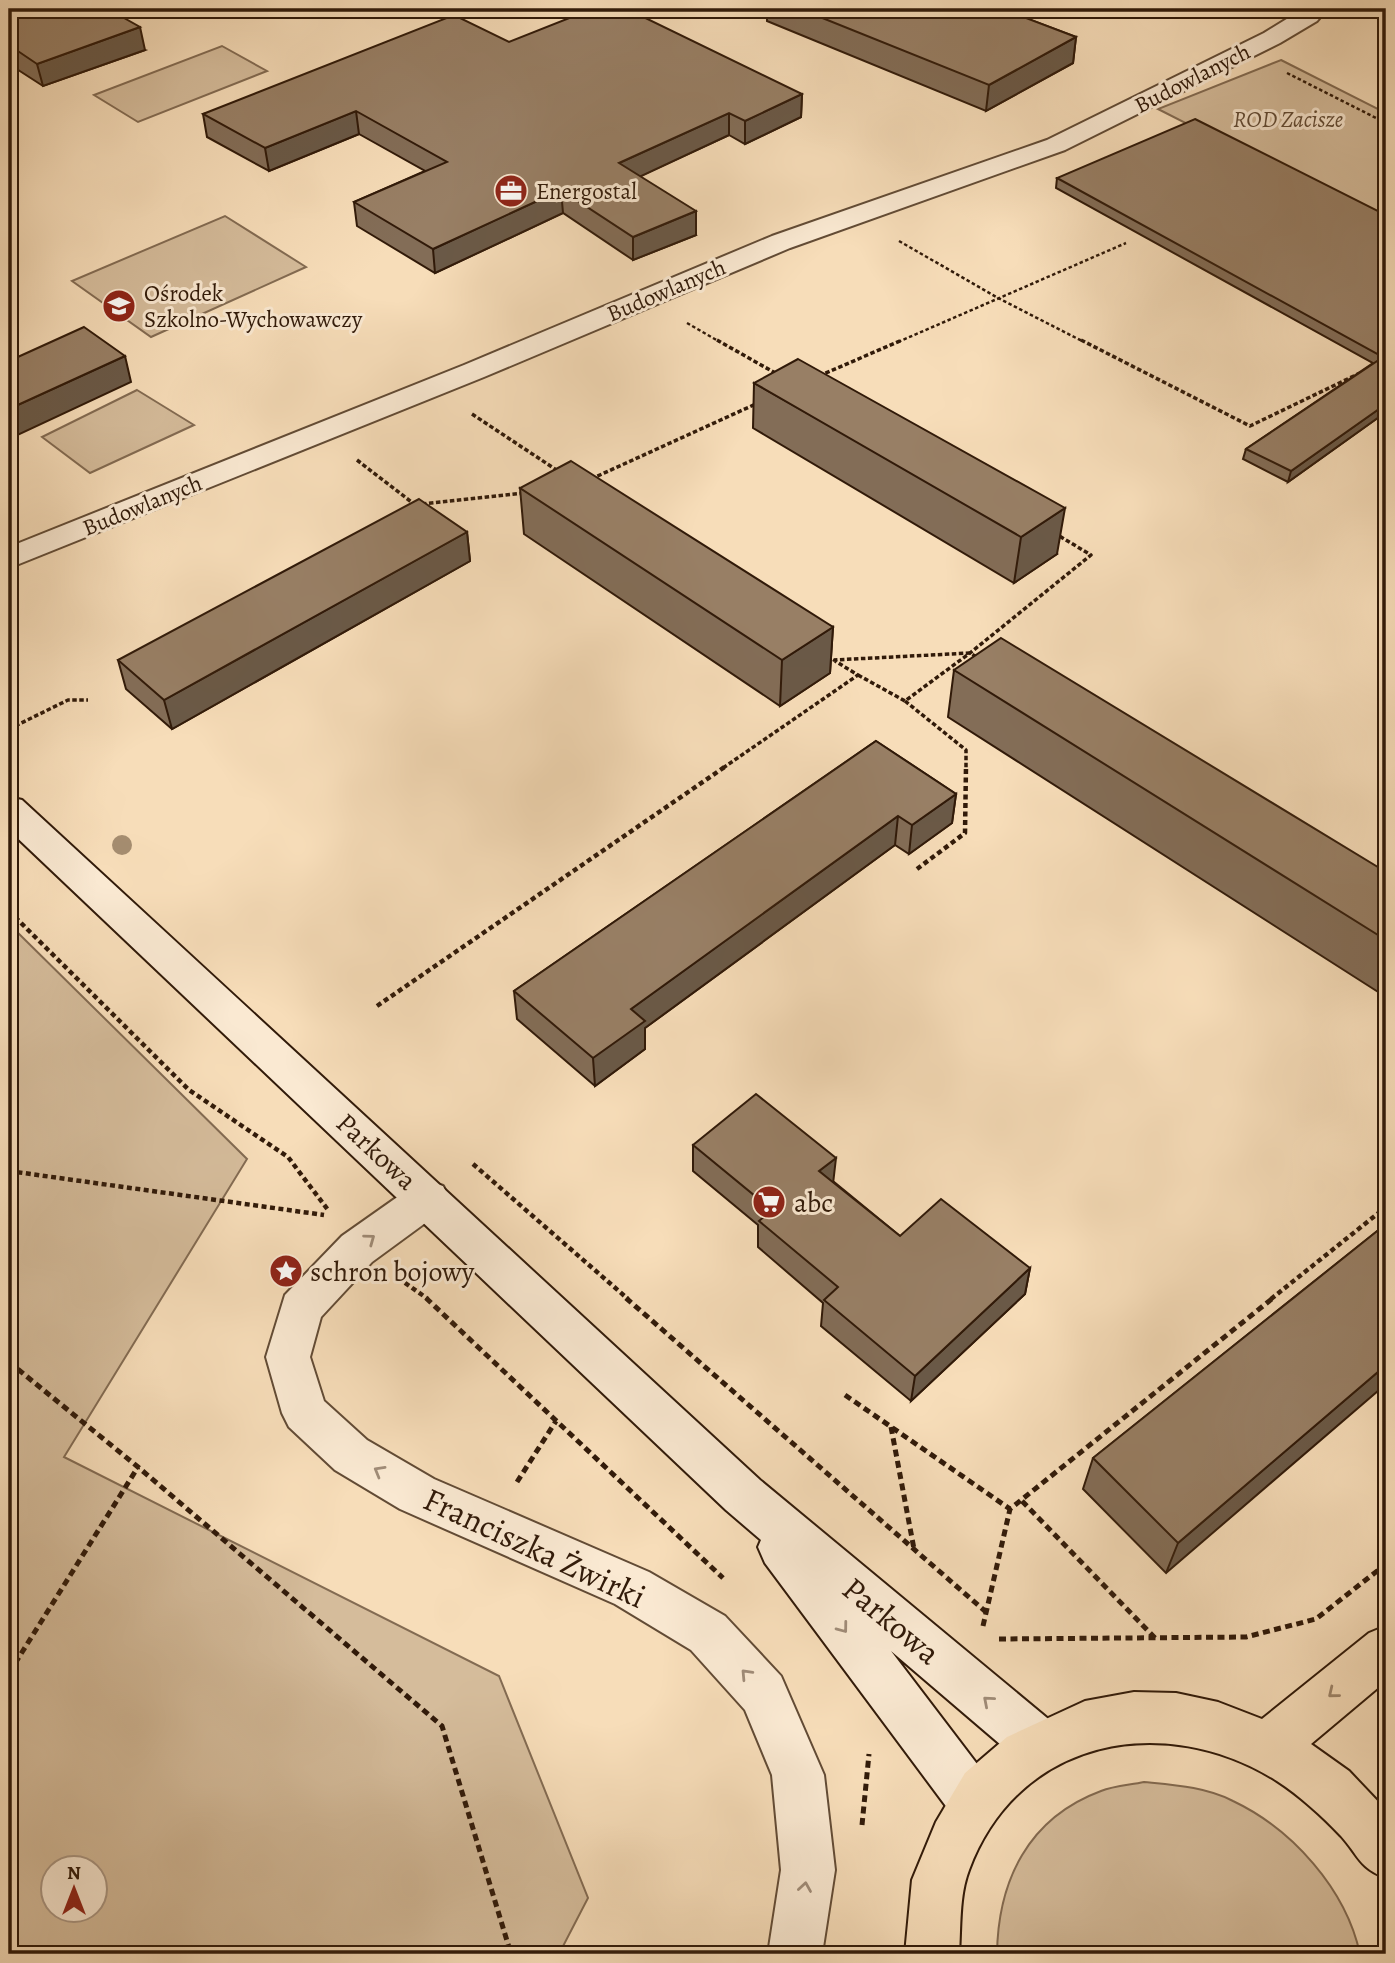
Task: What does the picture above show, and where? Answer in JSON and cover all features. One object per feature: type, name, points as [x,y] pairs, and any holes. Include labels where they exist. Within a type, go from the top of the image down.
[{"type":"main road","points":[[1268,1746],[1386,1650]]},
{"type":"main road","points":[[932,1954],[940,1877],[975,1804],[1004,1770],[1040,1745],[1093,1724],[1150,1716],[1209,1725],[1268,1746],[1322,1781],[1370,1828],[1386,1852]]},
{"type":"street","name":"Budowlanych","points":[[9,558],[434,388],[781,242],[1056,145],[1245,52],[1309,16],[1316,9]]},
{"type":"street","name":"Parkowa","points":[[9,810],[428,1198],[743,1495],[1040,1745]]},
{"type":"street","name":"Franciszka Żwirki","points":[[428,1198],[357,1249],[302,1308],[288,1357],[305,1413],[351,1455],[417,1494],[632,1588],[708,1633],[764,1693],[798,1775],[808,1870],[795,1954]]},
{"type":"street","name":"Parkowa","points":[[743,1495],[975,1804]]},
{"type":"path","points":[[1245,52],[1386,123]]},
{"type":"path","points":[[856,216],[998,298],[1250,426],[1360,373]]},
{"type":"path","points":[[810,380],[1126,243]]},
{"type":"path","points":[[646,299],[785,379]]},
{"type":"path","points":[[434,388],[566,477]]},
{"type":"path","points":[[590,479],[761,402]]},
{"type":"path","points":[[321,433],[422,510]]},
{"type":"path","points":[[415,505],[536,492]]},
{"type":"path","points":[[905,701],[970,653],[1091,555],[1044,528]]},
{"type":"path","points":[[822,653],[905,701],[966,750],[965,833],[917,869]]},
{"type":"path","points":[[834,660],[970,653],[982,660]]},
{"type":"path","points":[[377,1006],[858,675]]},
{"type":"path","points":[[9,729],[68,700],[88,700]]},
{"type":"path","points":[[9,911],[190,1090],[288,1157],[331,1216],[9,1171]]},
{"type":"path","points":[[473,1164],[986,1612]]},
{"type":"path","points":[[982,1630],[1010,1509],[1386,1207]]},
{"type":"path","points":[[357,1249],[425,1297],[732,1586]]},
{"type":"path","points":[[9,1362],[138,1467],[442,1726],[510,1954]]},
{"type":"path","points":[[845,1395],[1010,1509]]},
{"type":"path","points":[[489,1525],[556,1421]]},
{"type":"path","points":[[890,1426],[915,1549]]},
{"type":"path","points":[[9,1673],[138,1467]]},
{"type":"path","points":[[1022,1501],[1155,1639]]},
{"type":"path","points":[[993,1640],[1246,1637],[1316,1619],[1386,1564]]},
{"type":"green space","points":[[222,46],[267,71],[138,122],[94,95]]},
{"type":"green space","name":"ROD Zacisze","points":[[1281,60],[1386,113],[1386,225],[1158,109]]},
{"type":"green space","points":[[225,216],[306,267],[151,337],[72,281]]},
{"type":"green space","points":[[137,390],[194,425],[90,473],[42,437]]},
{"type":"green space","points":[[9,924],[247,1159],[64,1457],[499,1676],[588,1898],[559,1954],[9,1954]]},
{"type":"green space","points":[[1144,1782],[1190,1787],[1212,1793],[1255,1813],[1276,1828],[1313,1864],[1329,1884],[1343,1907],[1360,1954],[997,1954],[1003,1902],[1011,1877],[1036,1835],[1076,1803],[1106,1789]]},
{"type":"building","points":[[9,9],[108,9],[140,27],[37,64],[9,45]]},
{"type":"building","points":[[592,9],[627,9],[802,94],[745,121],[729,113],[619,163],[696,211],[633,237],[561,190],[433,249],[354,202],[447,162],[356,111],[265,148],[203,114],[454,15],[509,42]]},
{"type":"building","points":[[800,9],[1002,9],[1076,37],[989,85]]},
{"type":"building","points":[[1195,119],[1386,215],[1386,404],[1291,471],[1246,449],[1383,357],[1057,178]]},
{"type":"building","points":[[84,327],[125,356],[9,409],[9,361]]},
{"type":"building","points":[[798,359],[1065,508],[1021,537],[754,383]]},
{"type":"building","points":[[571,461],[833,627],[782,660],[520,488]]},
{"type":"building","points":[[419,499],[467,532],[164,700],[118,660]]},
{"type":"building","points":[[1001,638],[1386,872],[1386,940],[954,670]]},
{"type":"building","points":[[876,741],[956,794],[912,825],[898,816],[631,1009],[645,1021],[593,1058],[514,991]]},
{"type":"building","points":[[756,1094],[836,1158],[819,1171],[900,1236],[941,1199],[1030,1268],[915,1376],[824,1300],[838,1287],[759,1221],[772,1210],[693,1145]]},
{"type":"building","points":[[1386,1224],[1386,1365],[1178,1543],[1093,1458]]},
{"type":"place","name":"Energostal","points":[[511,191]]},
{"type":"place","name":"Ośrodek Szkolno-Wychowawczy","points":[[119,306]]},
{"type":"place","name":"abc","points":[[769,1202]]},
{"type":"place","name":"schron bojowy","points":[[286,1271]]}]
